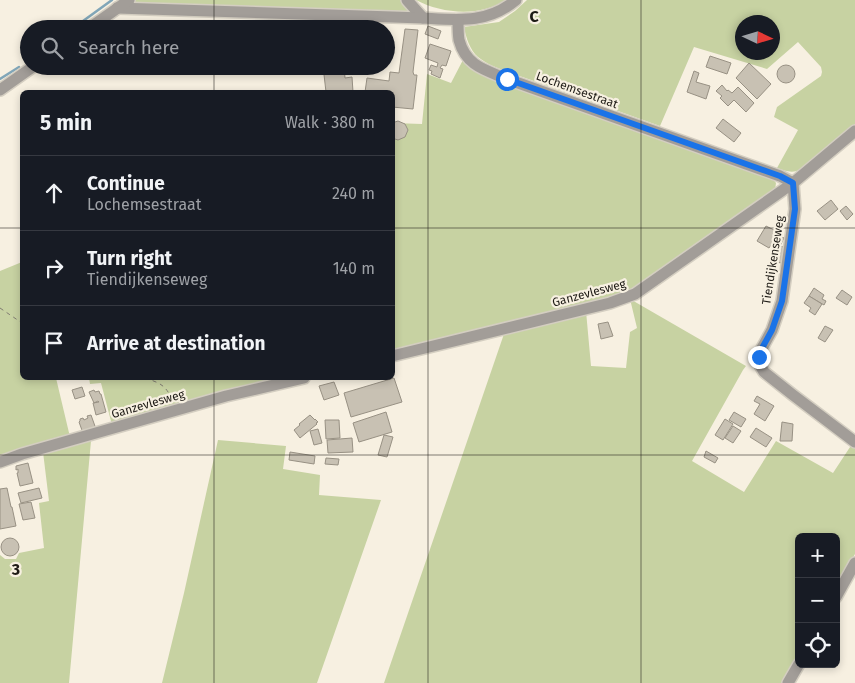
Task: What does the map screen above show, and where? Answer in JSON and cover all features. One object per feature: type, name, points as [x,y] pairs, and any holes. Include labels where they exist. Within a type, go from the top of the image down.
[{"type":"street","points":[[100,20],[129,0]]},
{"type":"street","points":[[407,0],[423,18]]},
{"type":"street","points":[[117,8],[458,20],[483,18],[501,11],[516,0]]},
{"type":"street","name":"Lochemsestraat","points":[[458,20],[460,40],[463,48],[470,61],[477,66],[507,79],[780,176],[793,183]]},
{"type":"street","points":[[0,90],[21,75]]},
{"type":"street","points":[[793,183],[855,131]]},
{"type":"street","name":"Ganzevlesweg","points":[[395,355],[610,303],[635,294],[793,183]]},
{"type":"street","name":"Tiendijkenseweg","points":[[793,183],[795,209],[782,301],[772,330],[761,350],[759,357],[760,365],[771,378],[855,442]]},
{"type":"street","name":"Ganzevlesweg","points":[[0,462],[22,454],[226,396],[295,380]]},
{"type":"street","points":[[840,590],[855,563]]},
{"type":"street","points":[[788,683],[797,668]]},
{"type":"path","points":[[0,308],[20,322]]},
{"type":"path","points":[[152,380],[168,389],[176,411]]},
{"type":"green space","points":[[132,0],[402,0],[410,8],[408,13],[125,5]]},
{"type":"green space","points":[[416,0],[506,0],[485,9],[461,12],[426,5]]},
{"type":"green space","points":[[527,0],[855,0],[855,124],[798,171],[792,172],[777,168],[798,130],[774,117],[777,107],[821,76],[822,72],[821,67],[798,42],[780,58],[780,15],[735,15],[735,59],[694,47],[660,126],[505,71],[483,61],[469,44],[464,27],[499,22]]},
{"type":"green space","points":[[464,58],[773,179],[776,183],[775,190],[634,289],[582,304],[395,350],[395,123],[422,124],[427,74],[451,83]]},
{"type":"green space","points":[[737,60],[777,60],[767,69]]},
{"type":"green space","points":[[20,263],[20,380],[56,380],[70,437],[0,457],[0,271]]},
{"type":"green space","points":[[630,299],[746,366],[692,461],[744,492],[776,441],[833,473],[852,444],[855,446],[855,554],[840,581],[840,533],[795,533],[795,664],[785,683],[384,683],[505,331],[586,311],[591,366],[626,368],[630,332],[637,328]]},
{"type":"green space","points":[[89,380],[276,380],[112,425],[101,383],[90,384]]},
{"type":"green space","points":[[218,440],[286,446],[283,469],[320,475],[319,495],[381,500],[317,683],[162,683]]},
{"type":"green space","points":[[91,441],[69,683],[0,683],[0,555],[5,559],[16,559],[19,553],[44,548],[39,503],[49,501],[43,452]]},
{"type":"building","points":[[428,26],[441,31],[438,39],[425,34]]},
{"type":"building","points":[[405,29],[418,30],[413,72],[414,75],[417,75],[413,109],[395,107],[395,90],[365,90],[367,78],[389,81],[390,75],[399,73]]},
{"type":"building","points":[[430,44],[451,51],[446,66],[442,65],[440,68],[443,69],[440,78],[431,74],[432,71],[429,70],[431,65],[437,67],[438,63],[425,58]]},
{"type":"building","points":[[710,56],[731,63],[727,74],[706,67]]},
{"type":"building","points":[[749,63],[771,84],[757,99],[736,78]]},
{"type":"building","points":[[786,65],[792,68],[795,74],[792,80],[786,83],[780,80],[777,74],[780,68]]},
{"type":"building","points":[[694,71],[699,73],[696,82],[710,86],[706,99],[687,92]]},
{"type":"building","points":[[324,75],[352,77],[353,90],[326,90]]},
{"type":"building","points":[[722,85],[727,91],[732,93],[738,87],[754,103],[746,112],[734,100],[728,106],[720,98],[722,96],[716,91]]},
{"type":"building","points":[[723,119],[741,133],[734,142],[716,128]]},
{"type":"building","points":[[398,121],[405,124],[408,130],[405,137],[398,140],[395,139],[395,122]]},
{"type":"building","points":[[831,200],[838,209],[825,220],[817,211]]},
{"type":"building","points":[[846,206],[853,214],[847,220],[840,211]]},
{"type":"building","points":[[766,226],[778,232],[777,234],[784,238],[780,246],[773,242],[769,248],[757,241]]},
{"type":"building","points":[[775,246],[785,247],[783,263],[773,262]]},
{"type":"building","points":[[814,288],[824,295],[822,299],[826,301],[824,305],[809,296]]},
{"type":"building","points":[[842,290],[852,297],[847,305],[836,298]]},
{"type":"building","points":[[809,296],[822,304],[815,315],[809,311],[811,308],[804,303]]},
{"type":"building","points":[[608,322],[613,336],[601,339],[598,324]]},
{"type":"building","points":[[825,326],[833,330],[825,342],[818,338]]},
{"type":"building","points":[[387,380],[395,380],[402,402],[351,417],[344,393]]},
{"type":"building","points":[[334,382],[339,395],[324,400],[319,386]]},
{"type":"building","points":[[82,387],[85,396],[75,399],[72,390]]},
{"type":"building","points":[[99,391],[106,412],[96,415],[94,403],[89,392]]},
{"type":"building","points":[[757,396],[774,406],[765,421],[754,414],[760,404],[754,401]]},
{"type":"building","points":[[386,412],[392,432],[359,442],[353,423]]},
{"type":"building","points":[[734,412],[746,419],[741,427],[729,420]]},
{"type":"building","points":[[91,415],[96,429],[83,433],[79,422],[80,419],[83,418],[84,420],[88,418],[87,416]]},
{"type":"building","points":[[310,415],[318,422],[300,438],[294,430]]},
{"type":"building","points":[[725,419],[733,424],[723,440],[715,435]]},
{"type":"building","points":[[325,420],[339,420],[340,438],[326,439]]},
{"type":"building","points":[[782,422],[793,424],[792,441],[780,441]]},
{"type":"building","points":[[733,426],[741,431],[733,443],[725,438]]},
{"type":"building","points":[[756,428],[772,438],[766,447],[750,437]]},
{"type":"building","points":[[318,429],[322,443],[314,445],[310,431]]},
{"type":"building","points":[[384,435],[393,437],[387,457],[378,455]]},
{"type":"building","points":[[352,438],[353,452],[328,453],[327,440]]},
{"type":"building","points":[[706,451],[718,458],[715,463],[704,457]]},
{"type":"building","points":[[290,452],[315,456],[314,464],[289,460]]},
{"type":"building","points":[[326,458],[339,459],[338,465],[325,464]]},
{"type":"building","points":[[28,463],[33,483],[20,486],[16,466]]},
{"type":"building","points":[[7,488],[16,526],[0,529],[0,489]]},
{"type":"building","points":[[39,488],[42,498],[21,503],[18,493]]},
{"type":"building","points":[[31,502],[35,518],[23,520],[19,504]]},
{"type":"building","points":[[10,538],[16,541],[19,547],[16,553],[10,556],[4,553],[1,547],[4,541]]},
{"type":"waterway","points":[[84,20],[112,0]]},
{"type":"waterway","points":[[0,79],[19,67]]},
{"type":"route","points":[[507,79],[780,176],[793,183],[795,209],[782,301],[772,330],[759,357]]}]
